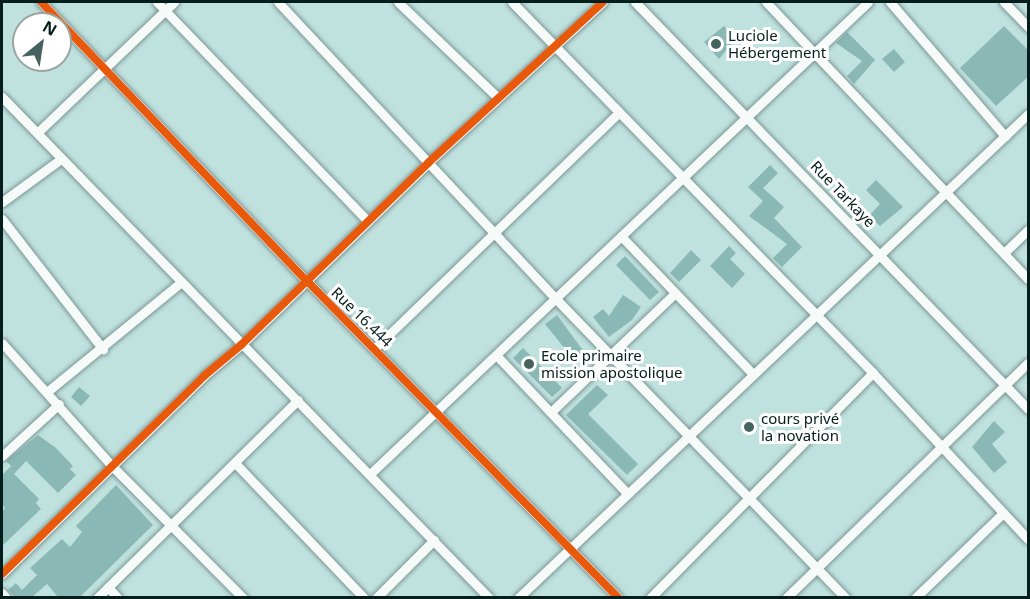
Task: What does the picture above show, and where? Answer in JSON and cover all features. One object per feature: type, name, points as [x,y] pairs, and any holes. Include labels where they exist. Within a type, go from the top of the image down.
[{"type":"street","name":"Rue 16.444","points":[[41,2],[306,281],[375,348],[618,597]]},
{"type":"street","points":[[157,2],[368,221]]},
{"type":"street","points":[[37,133],[174,2]]},
{"type":"street","points":[[278,2],[557,300],[846,597]]},
{"type":"street","points":[[398,2],[497,97]]},
{"type":"street","points":[[512,2],[873,373],[1002,514],[1029,539]]},
{"type":"street","points":[[2,574],[205,375],[241,345],[497,97],[603,2]]},
{"type":"street","name":"Rue Tarkaye","points":[[635,2],[1029,410]]},
{"type":"street","points":[[766,2],[1029,279]]},
{"type":"street","points":[[370,474],[557,300],[682,176],[868,2]]},
{"type":"street","points":[[890,2],[1005,135]]},
{"type":"street","points":[[1004,2],[1029,27]]},
{"type":"street","points":[[1012,10],[1021,2]]},
{"type":"street","points":[[2,97],[180,283],[298,400],[489,597]]},
{"type":"street","points":[[375,348],[620,112]]},
{"type":"street","points":[[518,597],[690,436],[814,313],[1029,114]]},
{"type":"street","points":[[2,202],[61,159]]},
{"type":"street","points":[[2,219],[103,349]]},
{"type":"street","points":[[1004,253],[1029,230]]},
{"type":"street","points":[[621,236],[752,373]]},
{"type":"street","points":[[48,391],[103,349],[180,283]]},
{"type":"street","points":[[551,412],[675,293]]},
{"type":"street","points":[[2,343],[48,391],[113,467],[169,526],[243,597]]},
{"type":"street","points":[[497,356],[628,494]]},
{"type":"street","points":[[786,597],[1029,363]]},
{"type":"street","points":[[650,597],[873,373]]},
{"type":"street","points":[[97,597],[298,400]]},
{"type":"street","points":[[2,456],[59,404]]},
{"type":"street","points":[[235,463],[364,597]]},
{"type":"street","points":[[915,597],[1002,514]]},
{"type":"street","points":[[376,597],[434,540]]},
{"type":"street","points":[[108,587],[118,597]]},
{"type":"street","points":[[2,593],[6,597]]},
{"type":"building","points":[[724,26],[736,39],[719,59],[704,42]]},
{"type":"building","points":[[1004,26],[1029,51],[1029,76],[996,106],[960,68]]},
{"type":"building","points":[[847,32],[875,60],[854,84],[847,76],[862,61],[836,43]]},
{"type":"building","points":[[894,49],[905,62],[894,72],[882,59]]},
{"type":"building","points":[[770,165],[778,173],[763,188],[784,207],[774,218],[802,247],[782,267],[773,258],[787,244],[749,216],[763,201],[748,187]]},
{"type":"building","points":[[876,180],[903,207],[880,226],[869,216],[880,204],[866,190]]},
{"type":"building","points":[[729,246],[736,253],[730,259],[745,274],[732,288],[710,266]]},
{"type":"building","points":[[691,250],[701,260],[679,282],[670,273]]},
{"type":"building","points":[[625,256],[659,292],[650,300],[616,265]]},
{"type":"building","points":[[623,295],[641,307],[632,320],[609,337],[593,317],[603,309],[609,316]]},
{"type":"building","points":[[557,315],[587,356],[577,364],[545,324]]},
{"type":"building","points":[[523,348],[562,388],[552,397],[513,358]]},
{"type":"building","points":[[597,385],[608,395],[588,414],[638,464],[627,475],[566,415]]},
{"type":"building","points":[[79,387],[90,396],[81,406],[71,397]]},
{"type":"building","points":[[994,421],[1005,432],[992,444],[1007,462],[994,473],[972,447]]},
{"type":"building","points":[[38,435],[56,448],[73,466],[70,469],[76,475],[58,493],[26,461],[14,474],[39,499],[36,503],[41,509],[2,546],[2,512],[5,508],[2,504],[2,475],[11,466],[6,461]]},
{"type":"building","points":[[116,485],[153,525],[80,597],[58,597],[47,584],[32,597],[15,597],[8,590],[16,583],[22,590],[37,575],[30,568],[62,539],[70,547],[82,532],[76,526]]},
{"type":"cycle path","points":[[41,2],[307,281],[618,598]]},
{"type":"cycle path","points":[[2,574],[205,375],[241,345],[429,162],[603,2]]},
{"type":"place","name":"Luciole Hébergement","points":[[716,44]]},
{"type":"place","name":"Ecole primaire mission apostolique","points":[[529,364]]},
{"type":"place","name":"cours privé la novation","points":[[749,427]]}]
